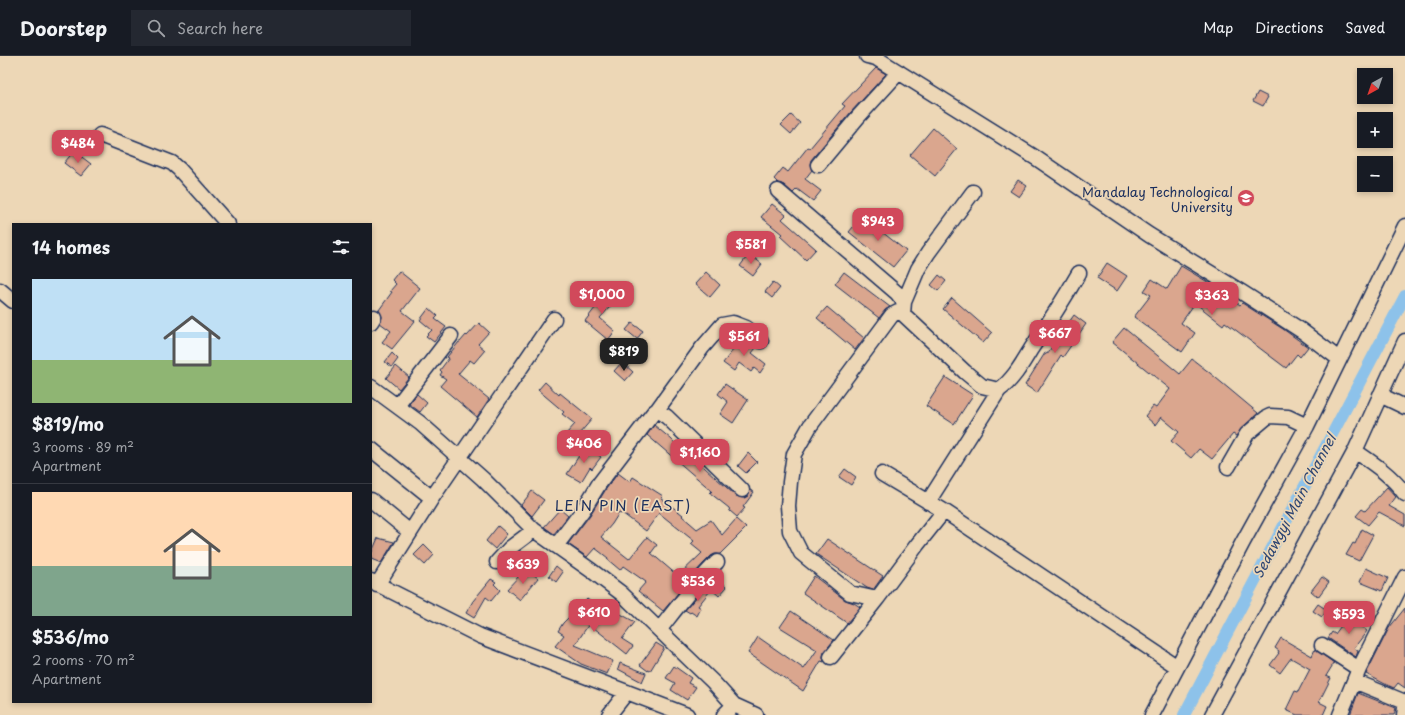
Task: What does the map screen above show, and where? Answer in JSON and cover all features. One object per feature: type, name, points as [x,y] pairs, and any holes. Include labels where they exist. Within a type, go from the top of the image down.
[{"type":"street","points":[[867,56],[876,58],[1036,158],[1149,235],[1302,331],[1339,360]]},
{"type":"street","points":[[818,165],[858,117],[899,72]]},
{"type":"street","points":[[100,135],[172,163],[227,223]]},
{"type":"street","points":[[778,191],[897,293],[903,308],[965,372],[982,386],[999,390]]},
{"type":"street","points":[[877,599],[850,593],[801,553],[790,531],[788,506],[794,454],[810,426],[892,315],[903,308],[918,269],[973,192]]},
{"type":"street","points":[[1152,715],[1176,666],[1242,542],[1307,426],[1405,226]]},
{"type":"street","points":[[928,502],[999,390],[1006,385],[1019,368],[1079,273]]},
{"type":"street","points":[[0,290],[12,300]]},
{"type":"street","points":[[554,319],[374,583],[480,636],[687,715]]},
{"type":"street","points":[[556,546],[629,444],[654,412],[658,410],[702,348],[722,325],[733,323],[746,328],[761,342]]},
{"type":"street","points":[[397,406],[451,336]]},
{"type":"street","points":[[1212,715],[1355,451],[1405,342]]},
{"type":"street","points":[[372,388],[420,423],[534,530],[592,570],[621,593],[713,682],[729,710],[756,715]]},
{"type":"street","points":[[1380,395],[1405,407]]},
{"type":"street","points":[[658,410],[742,490]]},
{"type":"street","points":[[1228,466],[1247,434],[1270,416],[1288,416],[1307,426]]},
{"type":"street","points":[[372,449],[432,498]]},
{"type":"street","points":[[1355,451],[1397,482],[1405,494]]},
{"type":"street","points":[[882,474],[944,512],[1176,666]]},
{"type":"street","points":[[372,501],[410,532]]},
{"type":"street","points":[[831,657],[944,512]]},
{"type":"street","points":[[497,562],[510,548],[534,530]]},
{"type":"street","points":[[660,630],[695,584],[717,562]]},
{"type":"street","points":[[1340,715],[1357,675],[1405,577]]},
{"type":"street","points":[[1322,645],[1357,675],[1405,702],[1404,715]]},
{"type":"street","points":[[609,715],[627,692]]},
{"type":"building","points":[[876,68],[886,74],[851,112],[811,160],[810,164],[812,170],[805,179],[821,191],[813,201],[797,189],[793,193],[784,185],[778,183],[774,179],[783,168],[788,172],[808,147],[810,148],[845,106],[842,104]]},
{"type":"building","points":[[1258,92],[1268,97],[1263,106],[1253,101]]},
{"type":"building","points":[[791,115],[800,123],[791,134],[781,125]]},
{"type":"building","points":[[933,128],[957,149],[935,176],[910,155]]},
{"type":"building","points":[[74,151],[91,164],[81,176],[64,163]]},
{"type":"building","points":[[1018,180],[1027,186],[1019,197],[1010,191]]},
{"type":"building","points":[[772,204],[786,215],[782,219],[816,249],[806,260],[780,236],[782,234],[761,217]]},
{"type":"building","points":[[862,216],[906,251],[893,267],[849,232]]},
{"type":"building","points":[[749,254],[762,264],[753,276],[740,266]]},
{"type":"building","points":[[1107,263],[1127,276],[1117,291],[1097,278]]},
{"type":"building","points":[[1181,266],[1216,287],[1240,305],[1242,303],[1283,329],[1308,347],[1300,357],[1297,354],[1286,368],[1225,322],[1223,325],[1195,303],[1181,323],[1195,333],[1182,352],[1134,317],[1151,295],[1144,291],[1152,279],[1167,289]]},
{"type":"building","points":[[399,271],[420,288],[402,311],[415,321],[392,349],[382,342],[391,331],[380,323],[382,317],[379,310],[392,292],[390,291],[396,284],[392,280]]},
{"type":"building","points":[[706,272],[720,285],[710,297],[695,284]]},
{"type":"building","points":[[844,272],[890,307],[885,310],[879,318],[835,284]]},
{"type":"building","points":[[939,275],[946,281],[938,291],[931,285]]},
{"type":"building","points":[[773,282],[780,288],[772,298],[765,292]]},
{"type":"building","points":[[608,290],[618,298],[600,318],[615,331],[608,340],[585,321],[599,303],[597,302]]},
{"type":"building","points":[[952,298],[992,333],[983,343],[943,309]]},
{"type":"building","points":[[827,307],[864,338],[855,350],[817,318]]},
{"type":"building","points":[[429,308],[438,316],[435,319],[446,327],[434,342],[426,336],[432,330],[420,320]]},
{"type":"building","points":[[1074,315],[1086,324],[1063,357],[1061,355],[1037,393],[1025,385],[1045,353],[1047,354]]},
{"type":"building","points":[[479,323],[489,332],[478,344],[485,350],[474,363],[470,360],[458,374],[489,399],[477,417],[440,386],[446,379],[440,375],[442,372],[440,370],[449,358],[447,357],[459,342]]},
{"type":"building","points":[[632,323],[643,331],[637,339],[626,330]]},
{"type":"building","points":[[1124,328],[1180,374],[1192,359],[1258,413],[1236,436],[1233,434],[1212,459],[1199,449],[1191,458],[1171,441],[1179,432],[1161,417],[1155,425],[1145,416],[1153,406],[1156,408],[1170,389],[1112,342]]},
{"type":"building","points":[[743,337],[756,348],[752,353],[766,364],[760,373],[754,368],[751,372],[739,363],[734,371],[723,363]]},
{"type":"building","points":[[392,353],[398,359],[392,367],[385,362]]},
{"type":"building","points":[[622,362],[633,372],[625,381],[614,371]]},
{"type":"building","points":[[396,366],[409,377],[399,389],[386,378]]},
{"type":"building","points":[[945,377],[973,395],[954,424],[926,406]]},
{"type":"building","points":[[545,382],[559,395],[560,393],[592,419],[573,441],[566,434],[575,424],[562,414],[564,412],[538,390]]},
{"type":"building","points":[[725,384],[748,400],[733,423],[720,414],[728,402],[718,394]]},
{"type":"building","points":[[417,394],[427,403],[420,412],[409,404]]},
{"type":"building","points":[[654,425],[671,439],[692,461],[694,458],[736,496],[744,498],[748,496],[750,490],[754,492],[743,507],[745,508],[737,517],[730,511],[729,508],[710,493],[712,491],[647,435]]},
{"type":"building","points":[[586,445],[601,457],[592,469],[590,467],[581,482],[567,474]]},
{"type":"building","points":[[748,453],[757,462],[746,473],[738,466]]},
{"type":"building","points":[[845,469],[856,477],[851,485],[839,477]]},
{"type":"building","points":[[618,473],[630,482],[633,477],[663,496],[661,498],[683,515],[682,516],[697,529],[711,520],[722,535],[736,519],[746,528],[720,554],[711,556],[703,564],[663,611],[638,591],[646,582],[623,566],[620,570],[595,548],[587,557],[568,544],[590,515]],"holes":[[[619,513],[622,513],[646,531],[659,513],[694,541],[691,544],[702,553],[678,576],[651,553],[657,545],[647,537],[629,559],[601,537]]]},
{"type":"building","points":[[1387,487],[1396,497],[1389,506],[1405,515],[1405,526],[1379,512],[1368,525],[1356,516],[1362,509],[1365,511]]},
{"type":"building","points":[[532,491],[544,500],[532,516],[521,505]]},
{"type":"building","points":[[560,509],[568,516],[554,534],[544,527]]},
{"type":"building","points":[[498,526],[507,534],[495,549],[486,541]]},
{"type":"building","points":[[1362,529],[1373,535],[1359,561],[1346,555],[1353,543],[1355,544]]},
{"type":"building","points":[[378,538],[394,542],[381,563],[372,559],[372,552]]},
{"type":"building","points":[[827,539],[883,576],[873,590],[867,588],[816,554]]},
{"type":"building","points":[[424,545],[434,555],[425,565],[414,555]]},
{"type":"building","points":[[556,566],[563,572],[556,582],[549,576]]},
{"type":"building","points":[[1366,568],[1388,578],[1382,591],[1360,582]]},
{"type":"building","points":[[528,570],[538,578],[520,600],[507,589],[520,575],[522,576]]},
{"type":"building","points":[[814,576],[845,600],[860,607],[847,623],[803,593]]},
{"type":"building","points":[[1322,577],[1329,582],[1318,597],[1311,591]]},
{"type":"building","points":[[491,579],[496,582],[494,584],[500,590],[491,601],[486,597],[474,618],[466,613],[473,601]]},
{"type":"building","points":[[719,579],[727,587],[719,596],[710,588]]},
{"type":"building","points":[[706,586],[710,591],[698,606],[701,608],[697,616],[685,610]]},
{"type":"building","points":[[587,599],[602,610],[610,601],[620,609],[617,612],[635,622],[622,639],[633,646],[627,654],[589,624],[575,645],[613,661],[607,674],[581,664],[555,646],[564,635],[558,631],[563,623]]},
{"type":"building","points":[[1318,604],[1327,610],[1322,617],[1313,611]]},
{"type":"building","points":[[1405,608],[1405,688],[1398,683],[1394,688],[1366,674],[1389,628]]},
{"type":"building","points":[[791,611],[834,640],[824,652],[824,662],[821,661],[803,691],[748,653],[758,637],[804,669],[817,650],[780,627]]},
{"type":"building","points":[[1349,615],[1361,624],[1359,625],[1367,631],[1354,648],[1358,651],[1356,657],[1328,638],[1332,632],[1335,634]]},
{"type":"building","points":[[1281,638],[1312,656],[1315,649],[1334,663],[1326,676],[1331,678],[1319,702],[1327,706],[1323,715],[1297,715],[1286,710],[1295,691],[1298,692],[1310,669],[1291,658],[1280,673],[1270,665],[1279,653],[1279,651],[1275,648]]},
{"type":"building","points":[[656,643],[664,648],[650,671],[648,671],[640,665]]},
{"type":"building","points":[[620,663],[646,673],[642,682],[618,669]]},
{"type":"building","points":[[674,666],[691,678],[688,683],[696,687],[687,700],[671,690],[675,683],[666,678]]},
{"type":"building","points":[[1358,693],[1396,708],[1394,715],[1350,715]]},
{"type":"waterway","name":"Sedawgyi Main Channel","points":[[1184,715],[1405,296]]},
{"type":"place","name":"Mandalay Technological University","points":[[1246,198]]},
{"type":"district","name":"LEIN PIN (EAST)","points":[[623,504]]}]
